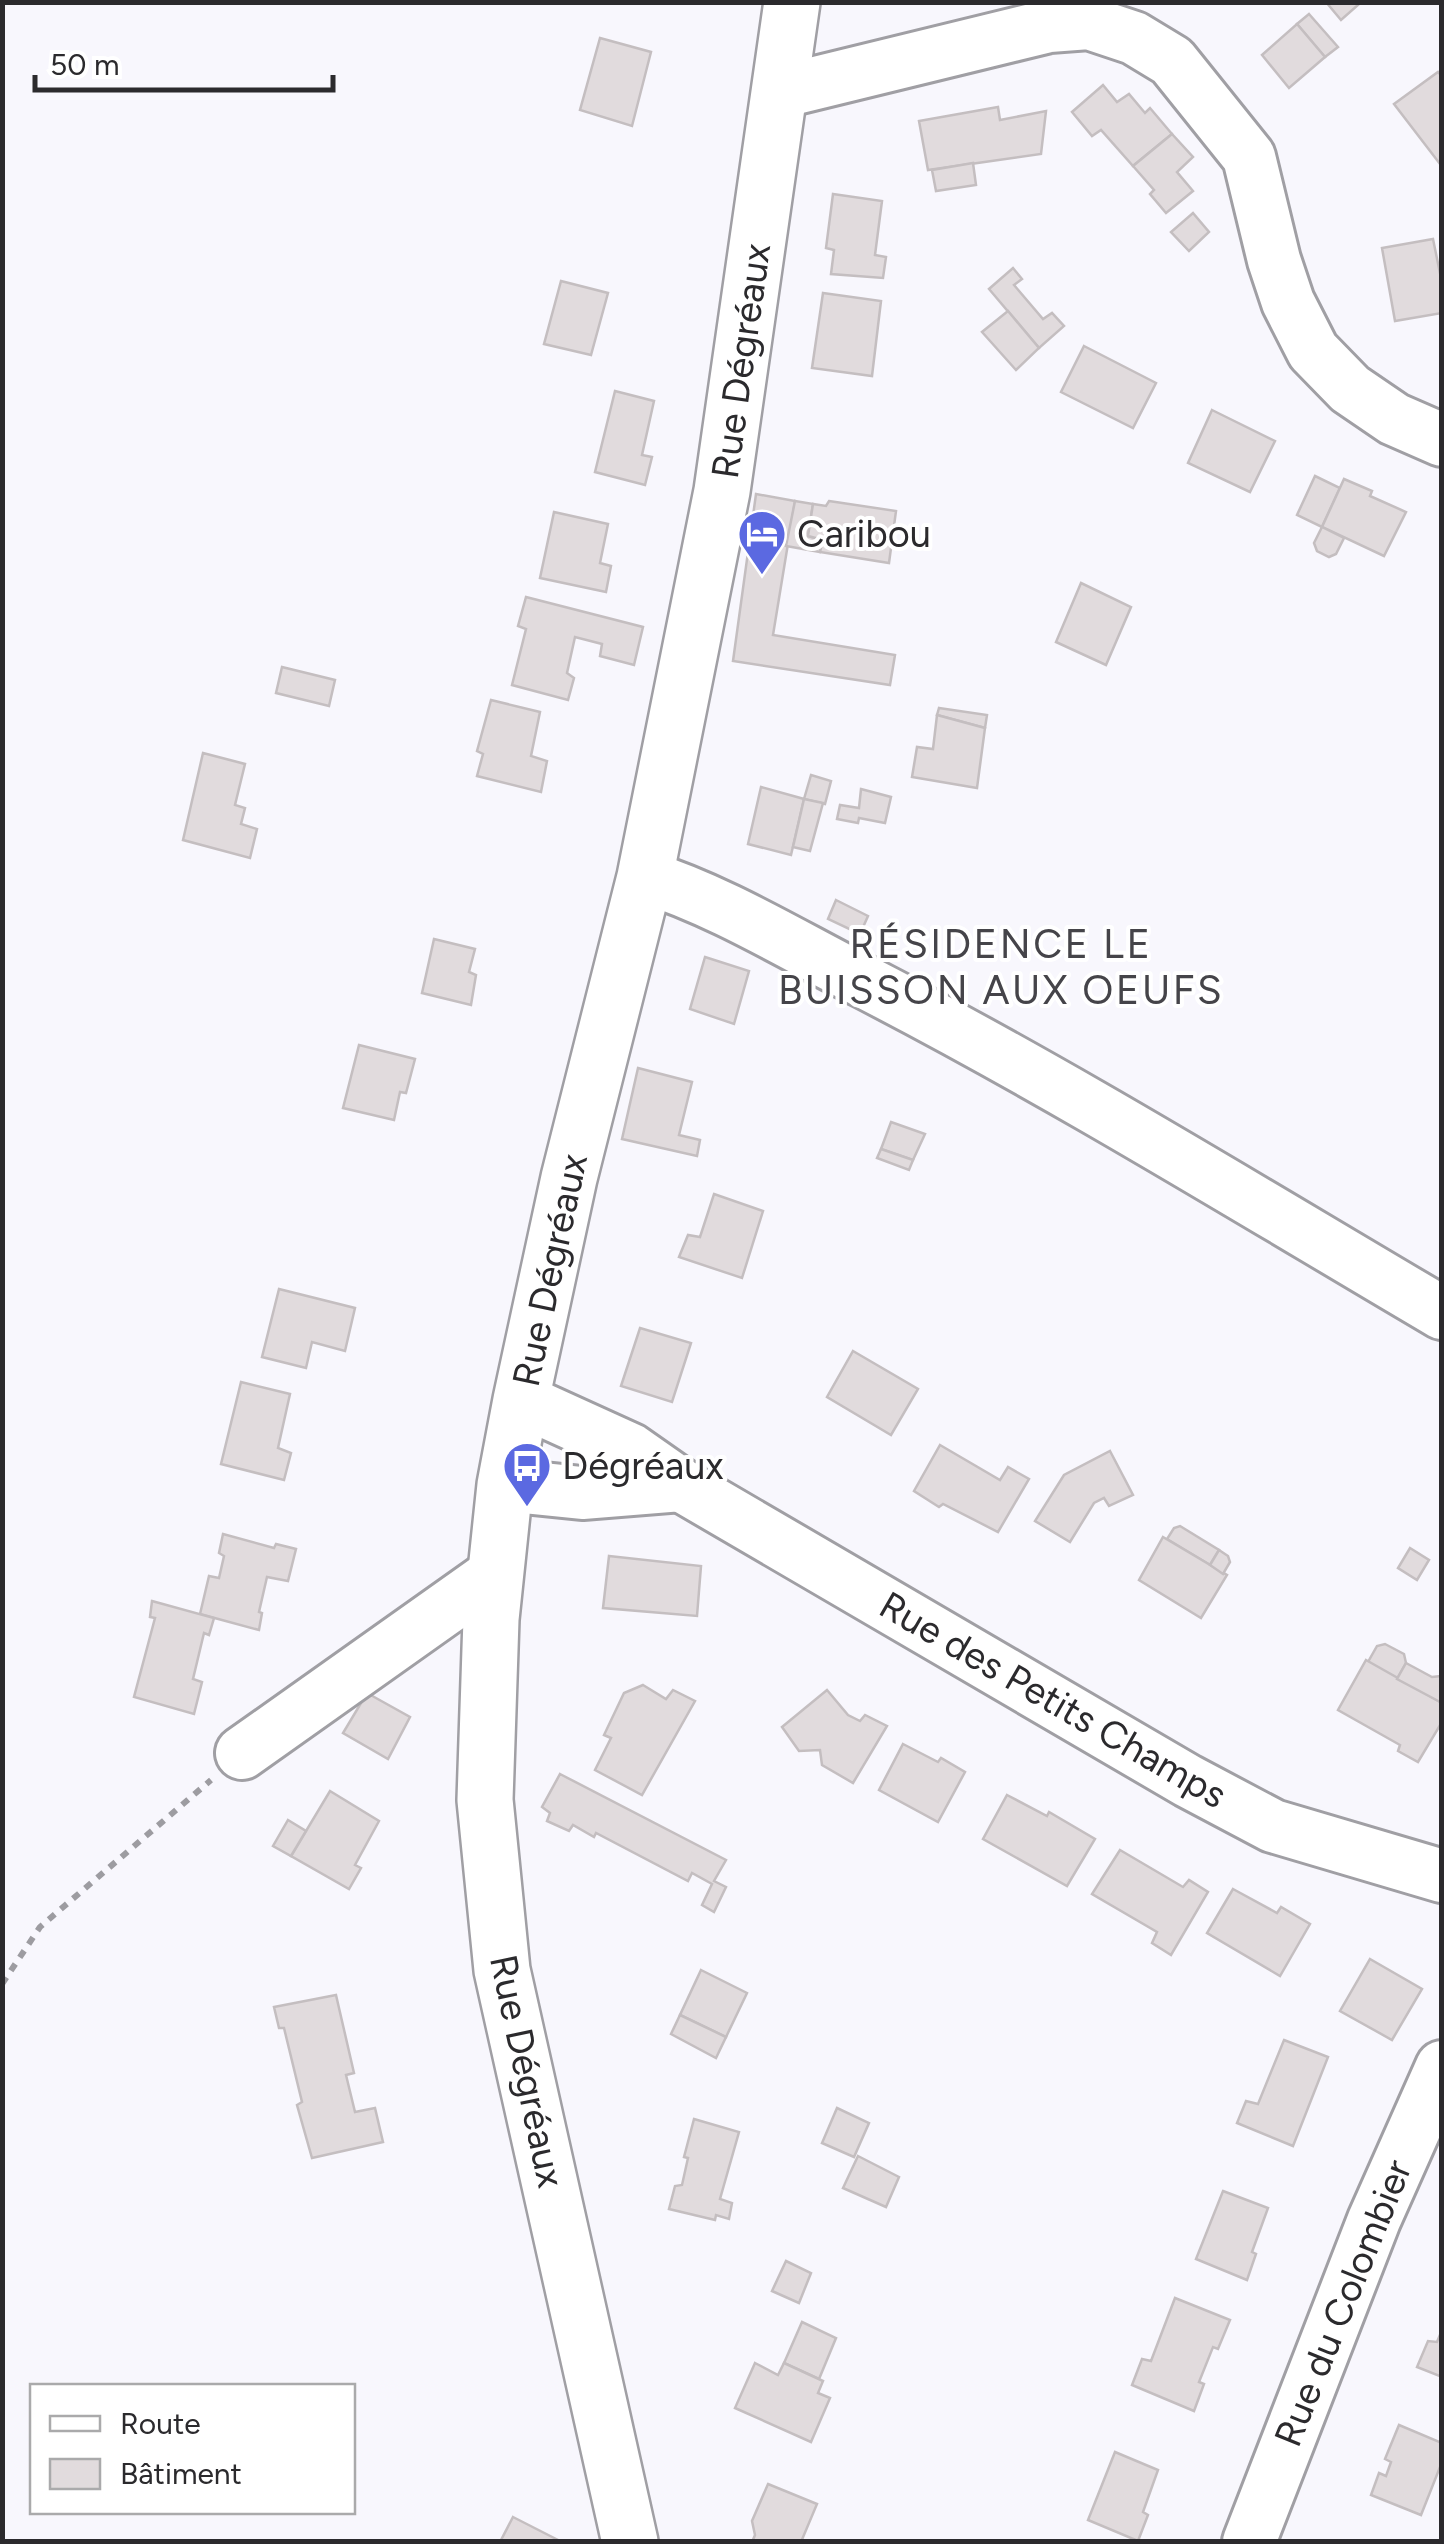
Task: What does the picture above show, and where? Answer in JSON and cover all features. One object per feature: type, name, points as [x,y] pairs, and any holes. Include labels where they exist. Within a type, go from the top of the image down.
[{"type":"main road","name":"Rue Dégréaux","points":[[630,2542],[502,1970],[486,1800],[496,1573],[505,1485],[521,1400],[569,1178],[644,877],[722,491],[792,2]]},
{"type":"street","points":[[779,92],[1049,26],[1089,23],[1134,38],[1172,61],[1249,157],[1274,260],[1288,302],[1313,351],[1350,389],[1394,419],[1442,440]]},
{"type":"street","points":[[644,877],[671,886],[925,1013],[1442,1314]]},
{"type":"street","name":"Rue des Petits Champs","points":[[521,1400],[632,1450],[680,1485],[1188,1782],[1273,1826],[1442,1876]]},
{"type":"street","points":[[505,1485],[582,1493],[680,1485]]},
{"type":"street","points":[[242,1752],[496,1573]]},
{"type":"street","name":"Rue du Colombier","points":[[1249,2542],[1374,2220],[1442,2067]]},
{"type":"path","points":[[2,1984],[40,1927],[242,1752]]},
{"type":"building","points":[[1326,2],[1355,2],[1358,5],[1341,20]]},
{"type":"building","points":[[1309,14],[1338,47],[1325,57],[1297,24]]},
{"type":"building","points":[[1297,24],[1325,57],[1289,88],[1262,55]]},
{"type":"building","points":[[600,38],[651,52],[632,126],[580,110]]},
{"type":"building","points":[[1438,72],[1442,76],[1440,164],[1394,104]]},
{"type":"building","points":[[1103,85],[1117,102],[1129,94],[1145,113],[1150,108],[1172,134],[1133,166],[1101,130],[1092,136],[1072,112]]},
{"type":"building","points":[[998,107],[1000,120],[1046,111],[1041,154],[928,170],[919,121]]},
{"type":"building","points":[[1172,134],[1193,157],[1177,172],[1193,191],[1166,213],[1150,194],[1154,190],[1133,166]]},
{"type":"building","points":[[973,163],[976,185],[936,191],[932,170]]},
{"type":"building","points":[[833,194],[882,201],[875,255],[886,257],[883,278],[831,274],[834,250],[826,248]]},
{"type":"building","points":[[1193,213],[1209,232],[1189,251],[1171,232]]},
{"type":"building","points":[[1433,239],[1442,283],[1442,313],[1395,321],[1382,248]]},
{"type":"building","points":[[1013,268],[1022,279],[1014,285],[1043,319],[1052,313],[1064,326],[1039,348],[989,289]]},
{"type":"building","points":[[561,281],[608,293],[591,355],[544,344]]},
{"type":"building","points":[[823,293],[881,301],[872,376],[812,368]]},
{"type":"building","points":[[1008,311],[1039,348],[1016,370],[982,332]]},
{"type":"building","points":[[1084,346],[1156,383],[1133,428],[1061,392]]},
{"type":"building","points":[[615,391],[654,401],[642,455],[652,457],[645,485],[595,472]]},
{"type":"building","points":[[1212,410],[1275,441],[1250,492],[1188,463]]},
{"type":"building","points":[[1315,476],[1340,488],[1322,527],[1297,515]]},
{"type":"building","points":[[1344,479],[1406,512],[1384,556],[1322,527]]},
{"type":"building","points":[[756,494],[795,501],[773,635],[895,655],[890,685],[733,661]]},
{"type":"building","points":[[795,501],[813,504],[808,536],[823,540],[820,552],[786,546]]},
{"type":"building","points":[[829,501],[896,511],[889,563],[820,552],[823,540],[808,536],[813,504],[826,506]]},
{"type":"building","points":[[554,512],[608,524],[600,563],[611,566],[606,592],[540,578]]},
{"type":"building","points":[[1322,527],[1344,538],[1336,554],[1329,557],[1317,551],[1314,543]]},
{"type":"building","points":[[1081,583],[1131,607],[1106,665],[1056,642]]},
{"type":"building","points":[[526,597],[643,627],[634,665],[600,656],[602,644],[575,637],[567,673],[574,678],[568,700],[512,685],[526,629],[518,626]]},
{"type":"building","points":[[282,667],[335,680],[329,706],[276,693]]},
{"type":"building","points":[[491,700],[540,712],[531,756],[547,761],[541,792],[477,776],[483,754],[477,751]]},
{"type":"building","points":[[939,708],[987,715],[985,728],[937,715]]},
{"type":"building","points":[[937,715],[985,728],[977,788],[912,777],[917,747],[933,749]]},
{"type":"building","points":[[203,753],[245,764],[235,805],[245,808],[241,824],[257,829],[250,858],[183,840]]},
{"type":"building","points":[[811,775],[831,781],[825,804],[804,799]]},
{"type":"building","points":[[761,787],[804,799],[791,855],[748,844]]},
{"type":"building","points":[[861,789],[891,797],[885,823],[837,819],[840,805],[859,808]]},
{"type":"building","points":[[804,799],[823,803],[810,851],[793,847]]},
{"type":"building","points":[[836,900],[868,916],[860,934],[828,919]]},
{"type":"building","points":[[434,939],[475,949],[469,972],[476,975],[471,1005],[422,993]]},
{"type":"building","points":[[705,957],[749,971],[734,1024],[690,1009]]},
{"type":"building","points":[[359,1045],[415,1059],[406,1093],[400,1092],[394,1120],[343,1108]]},
{"type":"building","points":[[638,1068],[692,1082],[679,1135],[700,1140],[697,1156],[622,1139]]},
{"type":"building","points":[[891,1122],[925,1134],[913,1160],[881,1149]]},
{"type":"building","points":[[881,1149],[913,1160],[909,1170],[877,1158]]},
{"type":"building","points":[[714,1194],[763,1211],[742,1278],[679,1257],[688,1235],[700,1237]]},
{"type":"building","points":[[279,1289],[355,1308],[345,1351],[312,1342],[306,1368],[262,1357]]},
{"type":"building","points":[[640,1328],[691,1343],[672,1402],[621,1386]]},
{"type":"building","points":[[853,1351],[918,1389],[891,1435],[827,1397]]},
{"type":"building","points":[[241,1382],[290,1394],[278,1448],[291,1453],[284,1480],[221,1464]]},
{"type":"building","points":[[940,1445],[1000,1480],[1008,1467],[1029,1479],[998,1532],[943,1504],[939,1507],[914,1491]]},
{"type":"building","points":[[1110,1451],[1133,1495],[1109,1506],[1104,1498],[1094,1503],[1070,1542],[1035,1521],[1064,1475]]},
{"type":"building","points":[[1180,1526],[1219,1550],[1210,1565],[1167,1539]]},
{"type":"building","points":[[223,1534],[274,1548],[276,1544],[296,1549],[288,1581],[267,1577],[259,1630],[200,1614],[209,1576],[219,1578]]},
{"type":"building","points":[[1163,1537],[1227,1575],[1201,1618],[1139,1580]]},
{"type":"building","points":[[1410,1548],[1429,1560],[1417,1580],[1398,1568]]},
{"type":"building","points":[[1219,1550],[1230,1562],[1223,1574],[1210,1565]]},
{"type":"building","points":[[609,1556],[701,1566],[697,1616],[603,1608]]},
{"type":"building","points":[[152,1601],[214,1618],[209,1635],[204,1633],[193,1679],[202,1682],[194,1714],[134,1697],[155,1618],[150,1617]]},
{"type":"building","points":[[1385,1644],[1404,1654],[1406,1663],[1397,1679],[1368,1662],[1377,1646]]},
{"type":"building","points":[[1366,1660],[1442,1703],[1442,1722],[1418,1762],[1398,1751],[1400,1745],[1338,1710]]},
{"type":"building","points":[[1406,1663],[1432,1677],[1442,1676],[1442,1703],[1397,1679]]},
{"type":"building","points":[[643,1685],[666,1699],[673,1690],[695,1701],[642,1795],[595,1770],[611,1738],[604,1735],[624,1693]]},
{"type":"building","points":[[827,1690],[848,1715],[860,1721],[865,1715],[887,1726],[853,1783],[822,1765],[820,1750],[799,1751],[782,1727]]},
{"type":"building","points":[[367,1693],[410,1717],[388,1759],[343,1733]]},
{"type":"building","points":[[903,1744],[965,1772],[938,1822],[879,1790]]},
{"type":"building","points":[[560,1774],[726,1860],[714,1881],[726,1887],[714,1912],[702,1905],[712,1884],[692,1873],[688,1881],[596,1833],[594,1837],[573,1825],[569,1831],[547,1821],[550,1813],[542,1807]]},
{"type":"building","points":[[330,1791],[379,1821],[355,1865],[361,1868],[349,1889],[291,1856]]},
{"type":"building","points":[[1007,1795],[1047,1816],[1049,1812],[1095,1839],[1067,1886],[983,1839]]},
{"type":"building","points":[[288,1820],[306,1831],[291,1856],[273,1846]]},
{"type":"building","points":[[1120,1850],[1183,1887],[1189,1880],[1208,1892],[1171,1955],[1152,1943],[1157,1932],[1092,1894]]},
{"type":"building","points":[[1233,1889],[1277,1913],[1281,1907],[1310,1924],[1280,1976],[1207,1933]]},
{"type":"building","points":[[1370,1959],[1422,1989],[1392,2040],[1340,2011]]},
{"type":"building","points":[[701,1970],[747,1993],[726,2037],[680,2015]]},
{"type":"building","points":[[336,1995],[354,2073],[346,2075],[355,2112],[375,2108],[383,2142],[312,2158],[297,2105],[302,2102],[284,2028],[279,2028],[274,2007]]},
{"type":"building","points":[[680,2015],[726,2037],[716,2058],[671,2034]]},
{"type":"building","points":[[1284,2040],[1328,2057],[1293,2146],[1237,2123],[1246,2101],[1258,2104]]},
{"type":"building","points":[[837,2108],[869,2123],[854,2157],[822,2143]]},
{"type":"building","points":[[694,2119],[739,2132],[720,2199],[732,2203],[729,2219],[716,2215],[715,2220],[669,2209],[675,2186],[682,2185],[688,2158],[684,2157]]},
{"type":"building","points":[[858,2156],[899,2177],[886,2207],[843,2188]]},
{"type":"building","points":[[1223,2191],[1268,2208],[1252,2252],[1256,2254],[1247,2280],[1196,2259]]},
{"type":"building","points":[[786,2261],[811,2273],[799,2303],[772,2291]]},
{"type":"building","points":[[1175,2298],[1230,2320],[1218,2349],[1213,2347],[1199,2382],[1204,2384],[1194,2411],[1132,2385],[1142,2359],[1151,2361]]},
{"type":"building","points":[[802,2322],[836,2338],[819,2379],[784,2363]]},
{"type":"building","points":[[1442,2330],[1442,2377],[1417,2367],[1428,2341],[1437,2342]]},
{"type":"building","points":[[755,2363],[778,2375],[784,2363],[823,2381],[818,2393],[830,2398],[811,2442],[735,2408]]},
{"type":"building","points":[[1399,2425],[1442,2443],[1442,2462],[1421,2515],[1371,2495],[1379,2473],[1386,2476],[1391,2462],[1385,2459]]},
{"type":"building","points":[[1115,2452],[1158,2470],[1143,2512],[1148,2515],[1138,2541],[1088,2520]]},
{"type":"building","points":[[768,2484],[817,2504],[801,2542],[752,2542],[752,2521]]},
{"type":"building","points":[[513,2517],[558,2540],[557,2542],[500,2542]]},
{"type":"place","name":"Caribou","points":[[762,576]]},
{"type":"place","name":"Dégréaux","points":[[527,1508]]},
{"type":"district","name":"RÉSIDENCE LE BUISSON AUX OEUFS","points":[[1001,967]]}]
